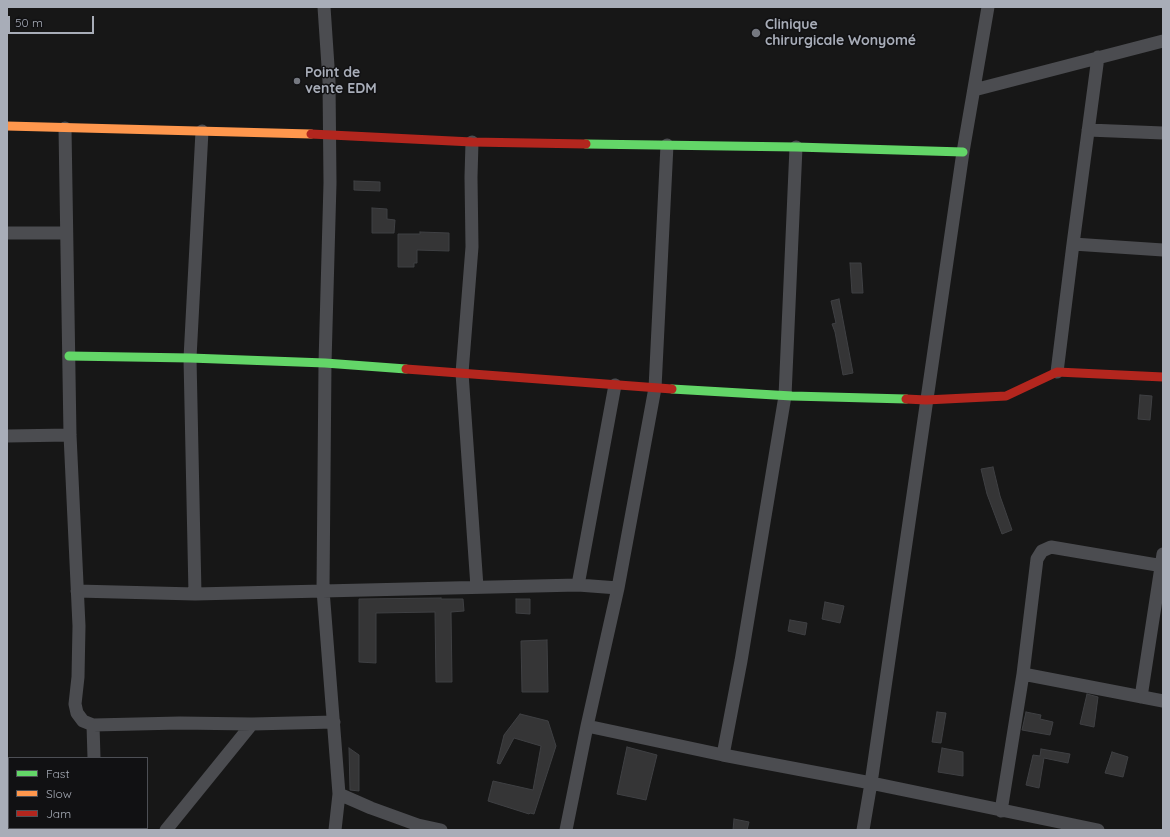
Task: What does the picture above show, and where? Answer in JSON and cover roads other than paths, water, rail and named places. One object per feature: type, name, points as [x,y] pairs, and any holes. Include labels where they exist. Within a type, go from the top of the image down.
[{"type":"street","points":[[324,7],[329,81],[330,183],[325,363],[323,590],[339,794],[335,830]]},
{"type":"street","points":[[863,830],[963,152],[988,7]]},
{"type":"street","points":[[974,90],[1163,41]]},
{"type":"street","points":[[1057,372],[1098,57]]},
{"type":"street","points":[[7,126],[330,135],[472,142],[796,147],[963,152]]},
{"type":"street","points":[[65,128],[70,436],[77,591],[78,677],[75,704],[77,713],[83,721],[93,725],[334,722]]},
{"type":"street","points":[[1088,130],[1163,133]]},
{"type":"street","points":[[195,594],[190,358],[202,131]]},
{"type":"street","points":[[472,142],[472,247],[462,373],[477,587]]},
{"type":"street","points":[[566,830],[587,726],[618,588],[655,388],[667,145]]},
{"type":"street","points":[[724,755],[744,646],[785,396],[796,147]]},
{"type":"street","points":[[7,233],[66,233]]},
{"type":"street","points":[[1073,244],[1163,250]]},
{"type":"street","points":[[69,356],[190,358],[325,363],[655,388],[785,396],[926,400],[1006,396],[1057,372],[1163,377]]},
{"type":"street","points":[[578,584],[615,385]]},
{"type":"street","points":[[7,436],[70,436]]},
{"type":"street","points":[[1001,811],[1023,674],[1038,559],[1042,551],[1051,547],[1162,562],[1141,697]]},
{"type":"street","points":[[77,591],[195,594],[578,584],[618,588]]},
{"type":"street","points":[[1023,674],[1163,701]]},
{"type":"street","points":[[166,830],[252,724]]},
{"type":"street","points":[[93,725],[94,757]]},
{"type":"street","points":[[587,726],[1098,830]]},
{"type":"street","points":[[339,794],[371,808],[418,825],[441,830]]},
{"type":"street","points":[[401,830],[418,825]]},
{"type":"place","name":"Clinique chirurgicale Wonyomé","points":[[756,33]]},
{"type":"place","name":"Point de vente EDM","points":[[297,81]]}]
